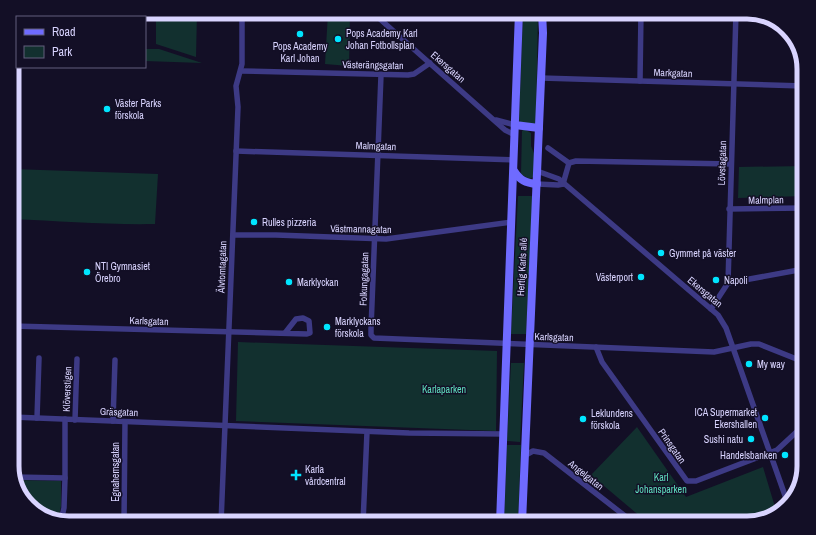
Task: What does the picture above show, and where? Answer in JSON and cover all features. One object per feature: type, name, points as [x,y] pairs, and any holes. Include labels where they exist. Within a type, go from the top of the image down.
[{"type":"main road","name":"Hertig Karls allé","points":[[500,516],[519,19]]},
{"type":"main road","name":"Hertig Karls allé","points":[[522,516],[541,78],[542,19]]},
{"type":"main road","points":[[515,125],[539,128]]},
{"type":"main road","points":[[514,171],[520,180],[527,183],[536,184]]},
{"type":"street","name":"Älvtomtagatan","points":[[221,516],[238,107],[236,86],[241,71],[242,19]]},
{"type":"street","name":"Ekersgatan","points":[[380,19],[505,130],[515,135]]},
{"type":"street","points":[[640,81],[641,19]]},
{"type":"street","name":"Lövstagatan","points":[[728,284],[736,19]]},
{"type":"street","name":"Västerängsgatan","points":[[241,71],[381,75],[414,74],[430,63]]},
{"type":"street","name":"Folkungagatan","points":[[374,338],[371,332],[376,239],[377,155],[381,75]]},
{"type":"street","name":"Markgatan","points":[[541,78],[797,86]]},
{"type":"street","name":"Ekersgatan","points":[[495,120],[515,125]]},
{"type":"street","points":[[548,148],[569,163],[584,160],[731,164]]},
{"type":"street","name":"Malmgatan","points":[[236,151],[514,160]]},
{"type":"street","points":[[536,184],[562,184],[569,163]]},
{"type":"street","name":"Ekersgatan","points":[[537,170],[559,179],[562,184],[718,315],[726,328],[732,349],[786,498]]},
{"type":"street","name":"Malmplan","points":[[729,209],[797,208]]},
{"type":"street","name":"Västmannagatan","points":[[233,235],[276,235],[386,240],[512,222]]},
{"type":"street","points":[[711,309],[728,284],[797,270]]},
{"type":"street","name":"Karlsgatan","points":[[19,326],[213,333],[285,333]]},
{"type":"street","name":"Karlsgatan","points":[[374,338],[714,352],[751,344],[759,344],[797,359]]},
{"type":"street","name":"Prinsgatan","points":[[596,347],[602,362],[687,481],[696,481],[769,453]]},
{"type":"street","points":[[37,418],[39,358]]},
{"type":"street","name":"Klöverstigen","points":[[75,420],[77,359]]},
{"type":"street","points":[[113,421],[115,360]]},
{"type":"street","name":"Gräsgatan","points":[[19,417],[225,426]]},
{"type":"street","points":[[62,516],[64,508],[65,478],[65,419]]},
{"type":"street","name":"Egnahemsgatan","points":[[124,516],[125,422]]},
{"type":"street","points":[[225,426],[367,432],[504,434]]},
{"type":"street","points":[[769,453],[776,450],[797,431]]},
{"type":"street","points":[[363,516],[367,432]]},
{"type":"street","name":"Angelgatan","points":[[524,456],[533,451],[544,453],[625,516]]},
{"type":"street","points":[[20,476],[65,478]]},
{"type":"green space","points":[[156,19],[197,19],[196,57],[156,44]]},
{"type":"green space","name":"Pops Academy Karl Johan Fotbollsplan","points":[[328,19],[350,19],[349,66],[325,64]]},
{"type":"green space","points":[[523,19],[538,19],[536,124],[520,122]]},
{"type":"green space","points":[[146,49],[159,49],[202,63],[146,61]]},
{"type":"green space","points":[[524,129],[531,133],[531,146],[535,156],[533,177],[530,179],[521,173],[522,131]]},
{"type":"green space","points":[[797,166],[797,196],[738,198],[739,167]]},
{"type":"green space","points":[[19,169],[158,174],[155,224],[19,219]]},
{"type":"green space","points":[[518,196],[533,196],[526,334],[511,334]]},
{"type":"green space","name":"Karlaparken","points":[[238,342],[497,351],[496,431],[236,421]]},
{"type":"green space","points":[[511,363],[524,363],[520,442],[507,441]]},
{"type":"green space","name":"Karl Johansparken","points":[[637,427],[686,497],[763,467],[775,507],[754,516],[640,516],[591,475]]},
{"type":"green space","points":[[507,445],[521,445],[518,516],[504,516]]},
{"type":"green space","points":[[21,480],[61,481],[61,506],[59,515],[41,508],[29,497]]},
{"type":"place","name":"Pops Academy Karl Johan","points":[[300,34]]},
{"type":"place","name":"Pops Academy Karl Johan Fotbollsplan","points":[[338,39]]},
{"type":"place","name":"Väster Parks förskola","points":[[107,109]]},
{"type":"place","name":"Rulles pizzeria","points":[[254,222]]},
{"type":"place","name":"Gymmet på väster","points":[[661,253]]},
{"type":"place","name":"NTI Gymnasiet Örebro","points":[[87,272]]},
{"type":"place","name":"Västerport","points":[[641,277]]},
{"type":"place","name":"Napoli","points":[[716,280]]},
{"type":"place","name":"Marklyckan","points":[[289,282]]},
{"type":"place","name":"Marklyckans förskola","points":[[327,327]]},
{"type":"place","name":"My way","points":[[749,364]]},
{"type":"place","name":"ICA Supermarket Ekershallen","points":[[765,418]]},
{"type":"place","name":"Leklundens förskola","points":[[583,419]]},
{"type":"place","name":"Sushi natu","points":[[751,439]]},
{"type":"place","name":"Handelsbanken","points":[[785,455]]},
{"type":"place","name":"Karla vårdcentral","points":[[296,475]]}]
